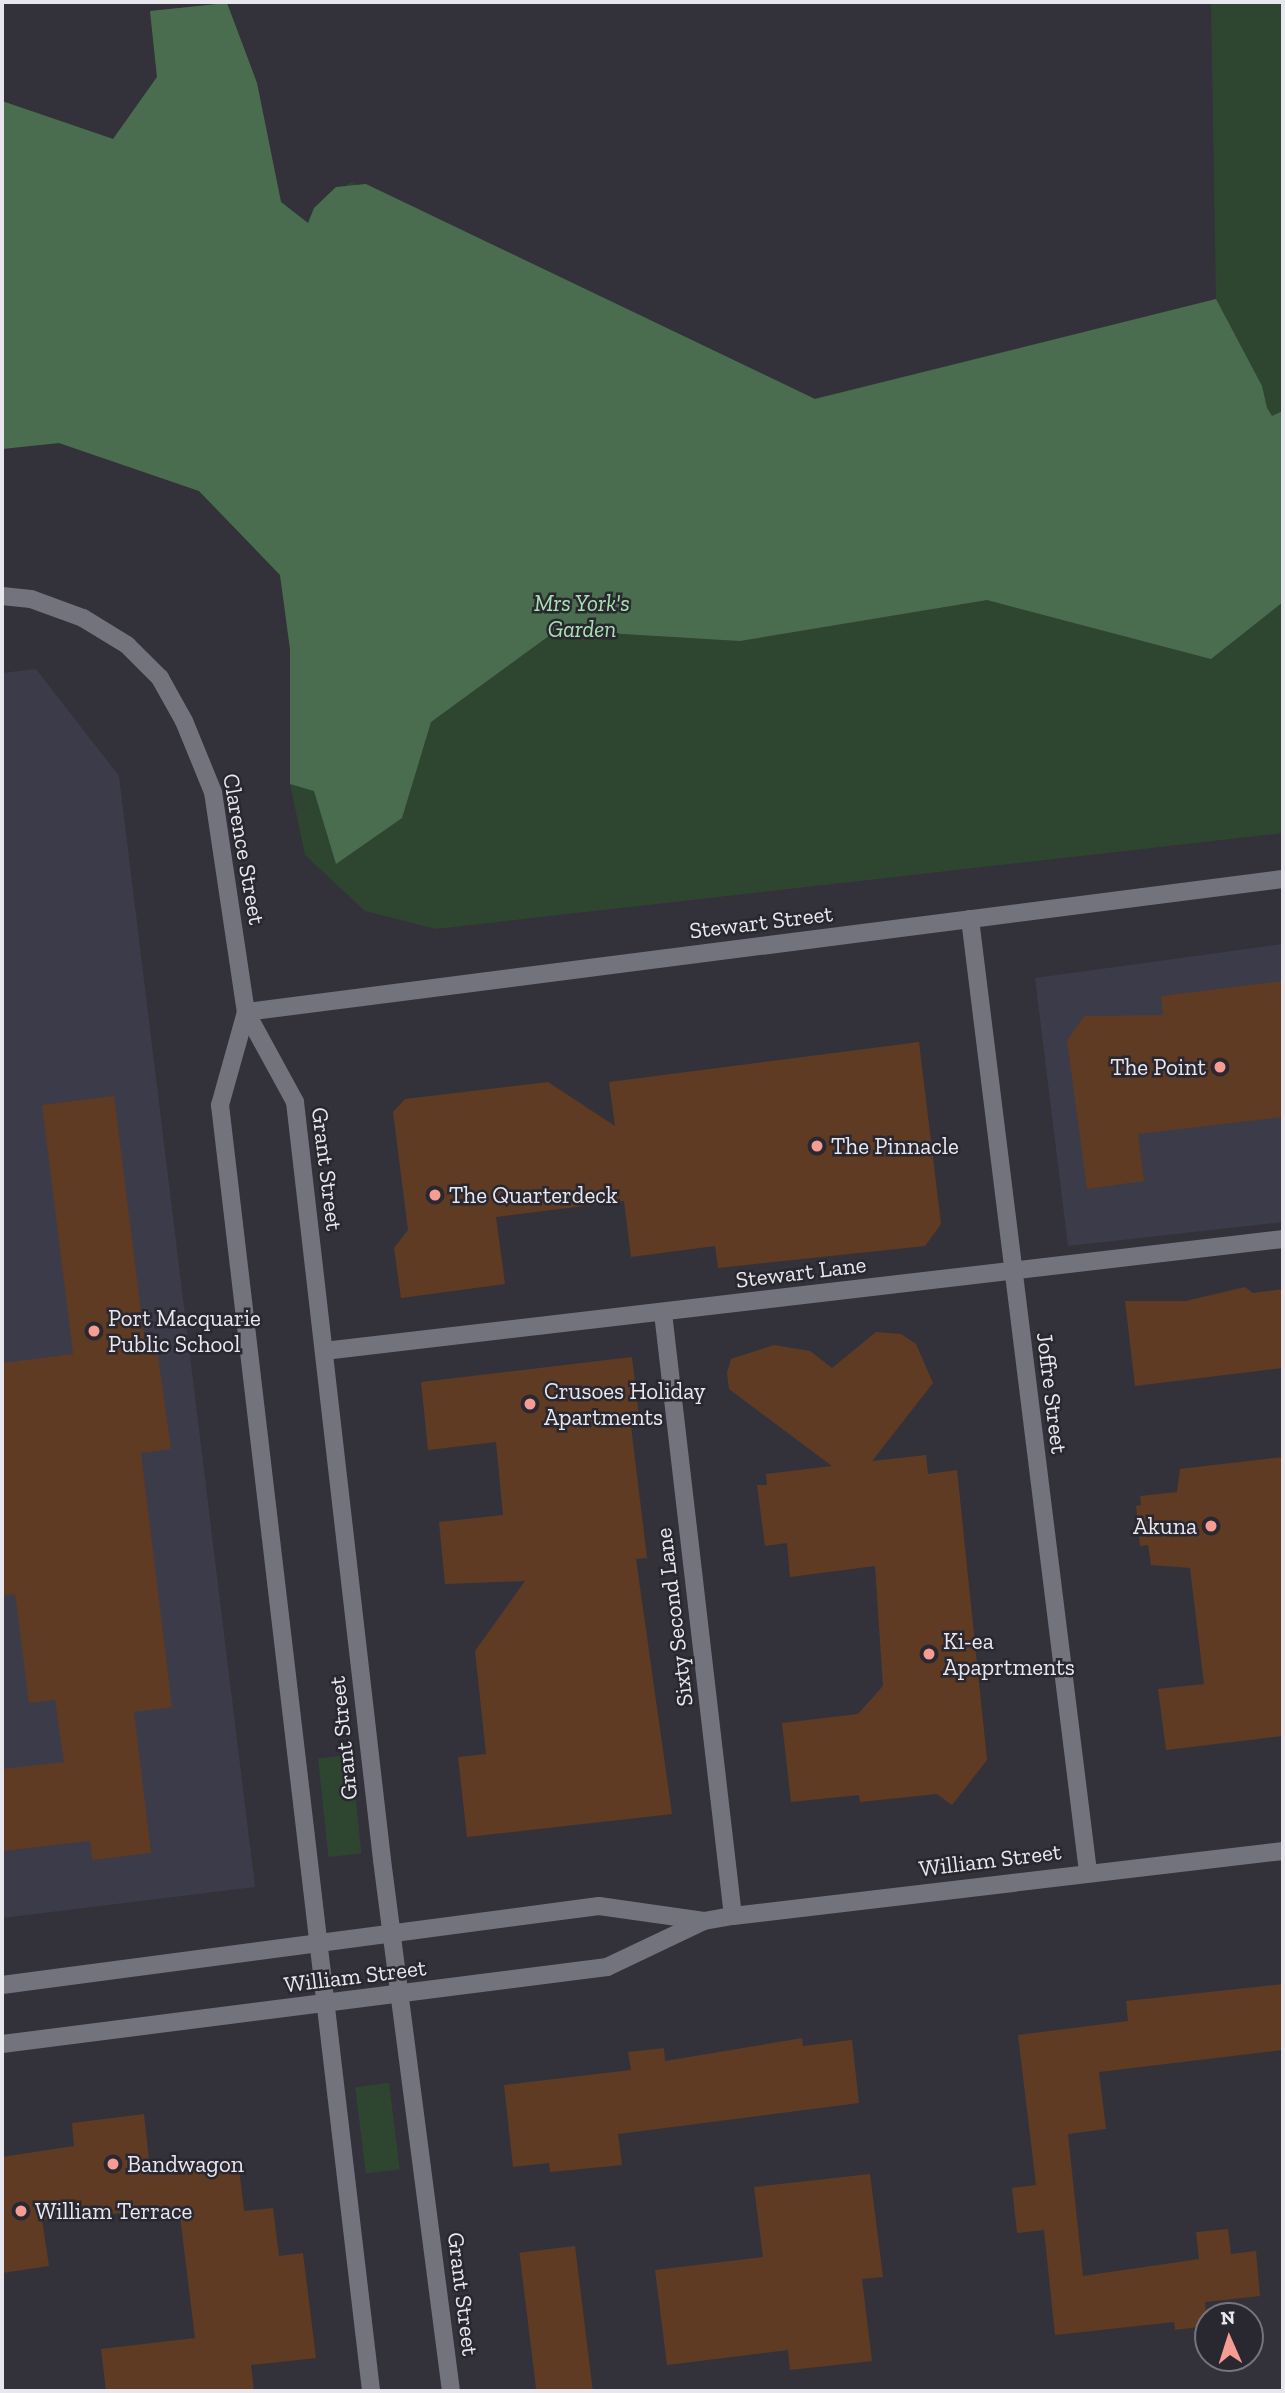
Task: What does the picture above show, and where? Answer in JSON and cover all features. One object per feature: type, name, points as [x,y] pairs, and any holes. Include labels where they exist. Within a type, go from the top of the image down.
[{"type":"street","name":"Clarence Street","points":[[2,596],[31,599],[83,618],[127,645],[166,689],[213,792],[246,1012]]},
{"type":"street","name":"Stewart Street","points":[[246,1012],[1283,879]]},
{"type":"street","name":"Joffre Street","points":[[970,919],[1087,1872]]},
{"type":"street","name":"Grant Street","points":[[246,1012],[295,1102],[391,1934],[451,2391]]},
{"type":"street","points":[[246,1012],[220,1105],[323,2004],[371,2391]]},
{"type":"street","name":"Stewart Lane","points":[[324,1351],[1283,1239]]},
{"type":"street","name":"Sixty Second Lane","points":[[663,1313],[733,1916]]},
{"type":"street","name":"William Street","points":[[2,2043],[607,1967],[704,1921],[733,1916],[1087,1872],[1283,1851]]},
{"type":"street","name":"William Street","points":[[2,1985],[599,1906],[704,1921]]},
{"type":"shaded area","name":"Port Macquarie Public School","points":[[36,669],[119,776],[255,1887],[2,1918],[2,673]]},
{"type":"shaded area","points":[[1283,944],[1283,1222],[1068,1246],[1035,978]]},
{"type":"green space","name":"Mrs York's Garden","points":[[1211,2],[1283,2],[1283,833],[436,929],[365,911],[305,855],[290,784],[290,649],[280,575],[199,491],[59,443],[2,449],[2,101],[114,139],[157,77],[150,11],[227,3],[257,83],[281,202],[308,223],[314,208],[351,182],[809,400],[1216,299]]},
{"type":"green space","name":"Mrs York's Garden","points":[[227,3],[257,83],[281,202],[308,223],[314,208],[336,187],[366,184],[815,399],[1216,299],[1262,386],[1267,408],[1272,416],[1283,411],[1283,602],[1211,659],[987,600],[740,641],[557,630],[431,722],[402,818],[336,864],[314,791],[290,784],[290,649],[280,575],[199,491],[59,443],[2,449],[2,101],[113,139],[157,77],[150,11]]},
{"type":"green space","points":[[351,1755],[361,1853],[329,1857],[318,1758]]},
{"type":"green space","points":[[389,2083],[400,2169],[366,2173],[355,2087]]},
{"type":"building","points":[[1283,981],[1283,1117],[1138,1134],[1144,1181],[1087,1189],[1067,1041],[1084,1016],[1163,1015],[1161,996]]},
{"type":"building","points":[[919,1042],[941,1224],[925,1246],[718,1268],[715,1246],[631,1257],[624,1201],[496,1217],[505,1284],[401,1298],[394,1248],[408,1230],[393,1112],[405,1099],[548,1082],[615,1126],[609,1082]]},
{"type":"building","points":[[114,1096],[145,1344],[156,1342],[171,1449],[141,1453],[172,1707],[134,1712],[151,1853],[92,1860],[90,1841],[2,1851],[2,1769],[64,1762],[55,1700],[29,1703],[15,1594],[2,1596],[2,1363],[73,1354],[42,1105]]},
{"type":"building","points":[[1245,1287],[1253,1293],[1283,1289],[1283,1368],[1135,1386],[1125,1301],[1186,1301]]},
{"type":"building","name":"Ki-ea Apaprtments","points":[[876,1332],[901,1334],[916,1344],[933,1383],[872,1461],[926,1455],[928,1474],[957,1470],[987,1760],[952,1805],[937,1794],[860,1802],[859,1795],[791,1802],[782,1723],[858,1714],[883,1686],[875,1566],[790,1577],[787,1543],[765,1546],[757,1485],[767,1485],[766,1474],[832,1466],[729,1389],[727,1373],[731,1359],[774,1345],[810,1351],[832,1368]]},
{"type":"building","points":[[632,1357],[640,1425],[631,1426],[647,1558],[636,1559],[672,1814],[467,1837],[458,1757],[486,1754],[475,1651],[525,1581],[445,1584],[439,1522],[503,1515],[496,1442],[428,1450],[421,1382]]},
{"type":"building","points":[[1283,1457],[1283,1736],[1166,1750],[1158,1689],[1204,1684],[1190,1568],[1151,1565],[1148,1545],[1140,1546],[1136,1506],[1141,1505],[1140,1496],[1177,1492],[1180,1469]]},
{"type":"building","points":[[1283,1984],[1283,2050],[1099,2072],[1106,2129],[1068,2134],[1083,2276],[1199,2259],[1196,2232],[1228,2229],[1231,2254],[1256,2251],[1260,2296],[1194,2302],[1194,2328],[1175,2330],[1174,2322],[1055,2335],[1044,2230],[1017,2233],[1012,2188],[1036,2185],[1018,2035],[1128,2021],[1126,2001]]},
{"type":"building","points":[[802,2038],[803,2046],[852,2040],[859,2103],[618,2134],[622,2165],[550,2172],[549,2163],[513,2167],[504,2085],[631,2070],[628,2052],[664,2048],[665,2061]]},
{"type":"building","points":[[144,2114],[150,2169],[238,2159],[244,2211],[273,2208],[279,2256],[303,2253],[316,2358],[251,2365],[254,2391],[106,2391],[101,2349],[195,2338],[179,2208],[42,2220],[49,2266],[2,2273],[2,2157],[74,2146],[72,2123]]},
{"type":"building","points":[[870,2174],[883,2277],[862,2279],[872,2361],[790,2370],[788,2350],[667,2365],[655,2270],[763,2257],[754,2187]]},
{"type":"building","points":[[575,2246],[593,2391],[536,2391],[519,2253]]},
{"type":"place","name":"The Point","points":[[1220,1067]]},
{"type":"place","name":"The Pinnacle","points":[[817,1146]]},
{"type":"place","name":"The Quarterdeck","points":[[435,1195]]},
{"type":"place","name":"Port Macquarie Public School","points":[[94,1331]]},
{"type":"place","name":"Crusoes Holiday Apartments","points":[[530,1404]]},
{"type":"place","name":"Akuna","points":[[1211,1526]]},
{"type":"place","name":"Ki-ea Apaprtments","points":[[929,1654]]},
{"type":"place","name":"Bandwagon","points":[[113,2164]]},
{"type":"place","name":"William Terrace","points":[[21,2211]]}]
